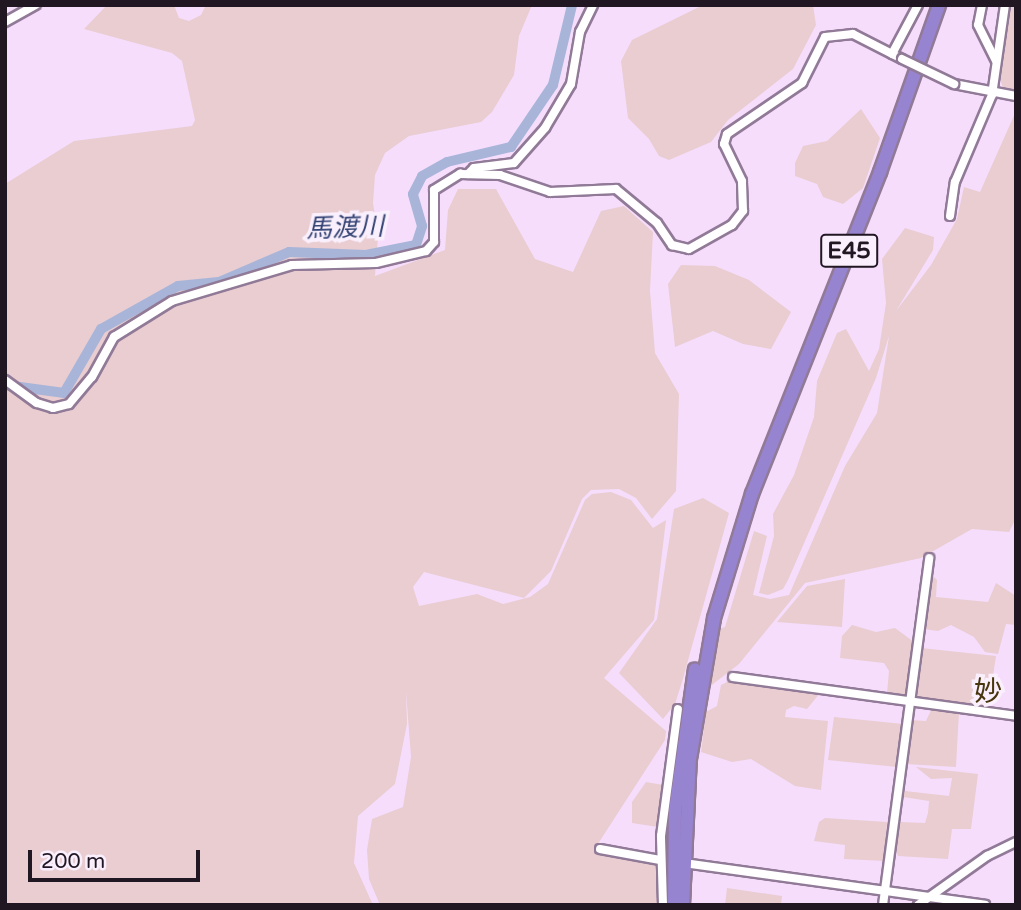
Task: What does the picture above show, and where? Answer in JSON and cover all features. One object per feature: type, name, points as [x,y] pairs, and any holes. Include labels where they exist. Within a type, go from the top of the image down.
[{"type":"highway","name":"E45","points":[[674,905],[675,811],[691,688],[724,562],[880,172],[939,5]]},
{"type":"highway","name":"E45","points":[[683,905],[685,822],[697,697],[714,618],[752,494]]},
{"type":"street","points":[[5,22],[36,5]]},
{"type":"street","points":[[468,174],[474,168],[514,163],[545,128],[571,84],[580,32],[593,5]]},
{"type":"street","points":[[892,54],[918,5]]},
{"type":"street","points":[[982,5],[978,25],[996,61]]},
{"type":"street","points":[[950,216],[955,183],[992,95],[1004,5]]},
{"type":"street","points":[[5,380],[37,403],[53,408],[69,404],[92,377],[114,337],[172,301],[221,290],[284,267],[376,263],[426,251],[435,243],[434,190],[450,177],[468,174],[500,176],[550,192],[616,189],[657,223],[672,245],[689,249],[732,225],[743,211],[742,181],[724,144],[727,134],[802,83],[825,37],[853,34],[954,84],[992,95],[1016,96]]},
{"type":"street","points":[[883,905],[929,558]]},
{"type":"street","points":[[733,677],[1016,716]]},
{"type":"street","points":[[663,905],[660,860],[678,709]]},
{"type":"street","points":[[918,905],[933,898],[987,856],[1016,842]]},
{"type":"street","points":[[600,849],[660,860]]},
{"type":"street","points":[[691,864],[985,905]]},
{"type":"shaded area","points":[[107,5],[174,5],[179,18],[189,21],[201,15],[206,5],[532,5],[519,36],[514,75],[492,112],[481,122],[409,136],[385,153],[375,175],[373,203],[378,237],[375,276],[445,250],[448,210],[458,189],[496,189],[535,259],[573,272],[601,211],[624,206],[653,232],[650,291],[655,353],[679,394],[676,491],[652,519],[636,498],[619,489],[591,490],[582,499],[551,571],[524,598],[424,572],[413,587],[419,606],[477,594],[503,604],[530,597],[548,584],[585,500],[592,494],[611,492],[631,500],[653,528],[666,520],[654,620],[604,678],[666,731],[665,740],[594,850],[655,862],[658,905],[380,905],[369,879],[367,850],[372,819],[403,807],[411,757],[406,691],[407,724],[395,784],[358,816],[354,863],[373,905],[5,905],[5,184],[74,141],[192,126],[195,120],[182,61],[172,53],[84,29]]},
{"type":"shaded area","points":[[703,5],[813,5],[816,25],[793,69],[728,120],[711,142],[669,160],[659,156],[649,139],[628,118],[621,61],[632,40]]},
{"type":"shaded area","points":[[1011,5],[1016,5],[1016,95],[1003,88],[999,76]]},
{"type":"shaded area","points":[[861,109],[880,138],[863,188],[843,204],[823,197],[817,184],[795,176],[795,163],[803,146],[827,141]]},
{"type":"shaded area","points":[[1016,111],[1016,518],[1009,532],[972,529],[921,558],[805,583],[739,664],[708,688],[718,629],[725,627],[754,531],[767,536],[753,595],[770,599],[789,595],[845,466],[877,413],[889,336],[876,378],[788,580],[783,589],[768,595],[759,593],[774,536],[773,514],[794,475],[814,417],[817,381],[837,333],[846,329],[869,371],[879,349],[886,303],[882,259],[905,228],[934,237],[933,250],[896,311],[931,265],[957,219],[964,187],[980,192]]},
{"type":"shaded area","points":[[681,265],[715,266],[749,280],[791,312],[771,349],[743,344],[713,331],[675,347],[668,284]]},
{"type":"shaded area","points":[[703,498],[729,513],[675,704],[663,719],[619,673],[657,619],[674,509]]},
{"type":"shaded area","points":[[931,574],[937,580],[936,597],[988,602],[996,583],[1016,596],[1016,625],[1006,624],[998,654],[985,652],[974,637],[951,625],[938,631],[923,629]]},
{"type":"shaded area","points":[[845,579],[842,627],[777,622],[807,586]]},
{"type":"shaded area","points":[[852,625],[876,632],[895,628],[914,642],[907,696],[887,693],[889,671],[884,663],[840,658],[842,636]]},
{"type":"shaded area","points":[[921,648],[996,656],[988,708],[913,699]]},
{"type":"shaded area","points":[[729,681],[820,693],[807,709],[794,706],[786,710],[785,717],[828,721],[821,790],[795,786],[751,759],[732,762],[701,752],[706,712],[717,706],[721,685]]},
{"type":"shaded area","points":[[932,708],[959,712],[956,767],[905,764],[911,720],[926,721]]},
{"type":"shaded area","points":[[834,717],[903,724],[897,767],[828,760]]},
{"type":"shaded area","points":[[916,767],[978,774],[971,829],[952,829],[948,859],[898,856],[896,851],[900,822],[925,823],[928,813],[929,801],[903,797],[905,791],[949,796],[952,778],[931,779]]},
{"type":"shaded area","points":[[646,782],[663,785],[658,827],[632,823],[632,802]]},
{"type":"shaded area","points":[[825,818],[887,822],[885,861],[844,859],[845,845],[814,841],[819,822]]},
{"type":"shaded area","points":[[727,888],[782,896],[781,905],[725,905]]},
{"type":"waterway","name":"馬渡川","points":[[5,385],[64,393],[101,329],[178,286],[219,282],[289,252],[366,255],[416,245],[422,226],[413,194],[422,176],[447,162],[511,147],[553,85],[572,5]]},
{"type":"district","name":"妙","points":[[988,692]]}]
